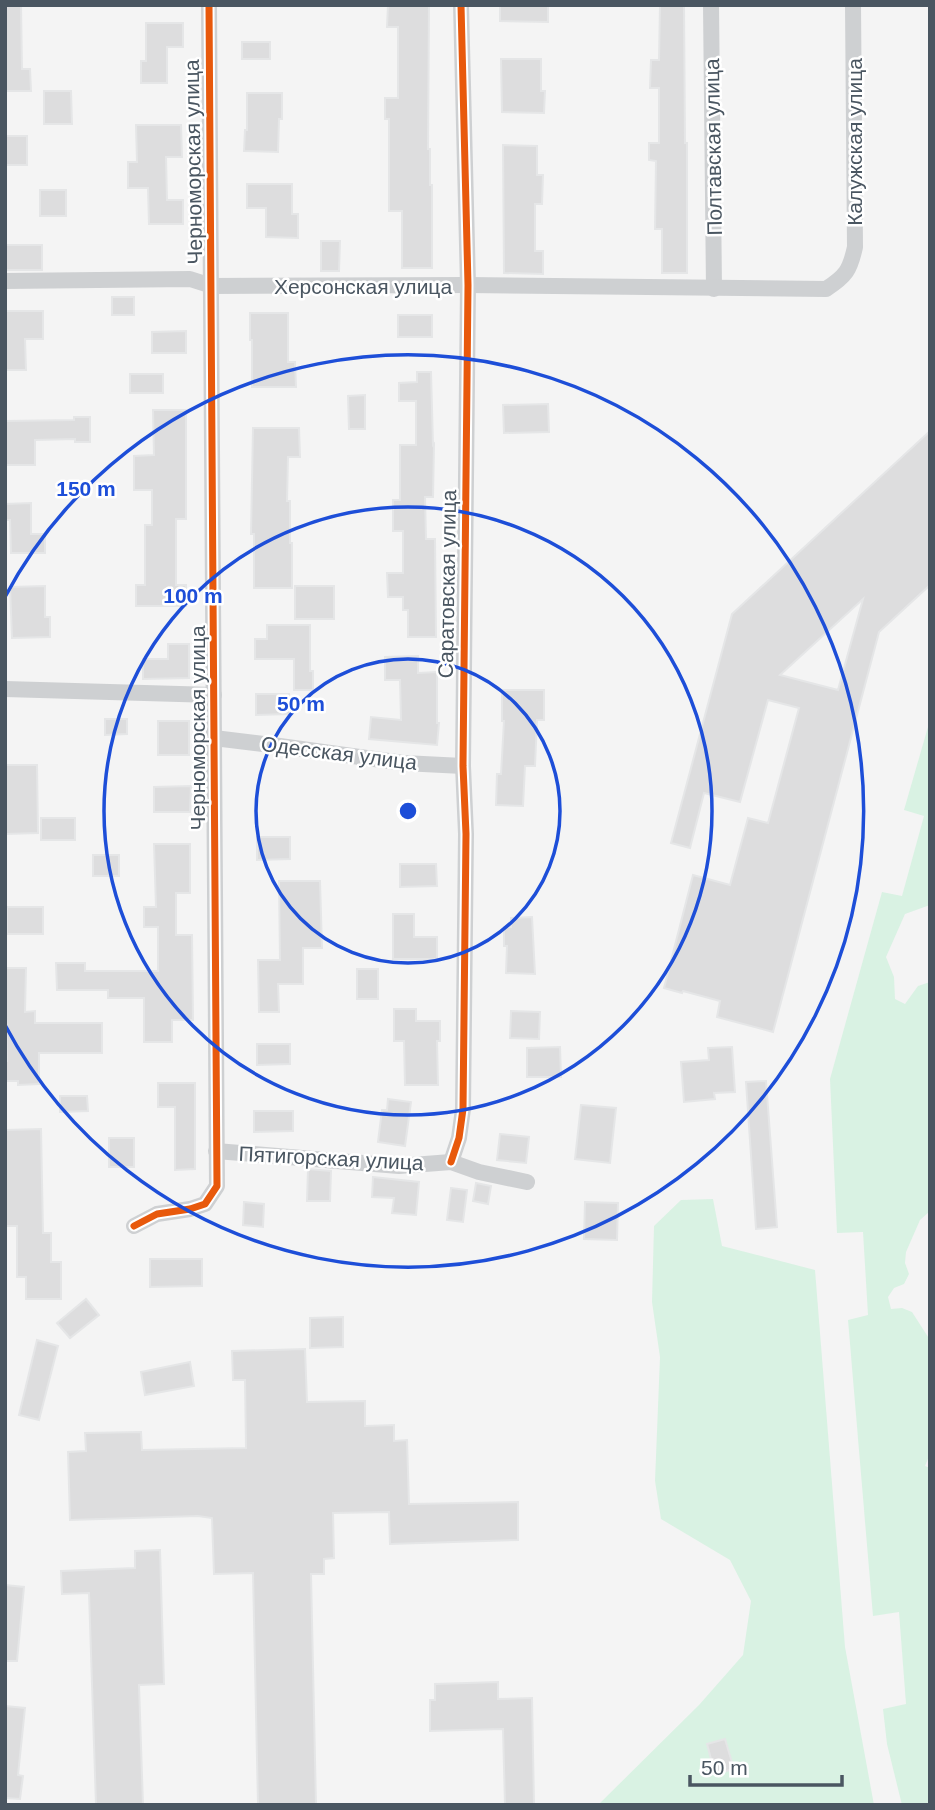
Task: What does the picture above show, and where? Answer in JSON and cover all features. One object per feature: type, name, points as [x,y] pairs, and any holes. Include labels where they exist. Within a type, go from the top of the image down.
[{"type":"street","name":"Черноморская улица","points":[[134,1226],[157,1214],[205,1205],[217,1186],[209,5]]},
{"type":"street","name":"Саратовская улица","points":[[451,1162],[459,1138],[463,1109],[466,834],[463,766],[468,285],[461,5]]},
{"type":"street","name":"Полтавская улица","points":[[711,5],[714,289]]},
{"type":"street","name":"Калужская улица","points":[[844,277],[852,263],[855,247],[853,5]]},
{"type":"street","name":"Херсонская улица","points":[[5,281],[190,279],[212,286],[468,285],[826,289],[844,277]]},
{"type":"street","points":[[5,689],[214,695]]},
{"type":"street","name":"Одесская улица","points":[[214,738],[403,763],[463,766]]},
{"type":"street","name":"Пятигорская улица","points":[[216,1151],[399,1166],[451,1162],[479,1172],[527,1182]]},
{"type":"green space","points":[[930,720],[930,905],[905,914],[886,957],[894,977],[895,999],[905,1004],[918,986],[930,982],[930,1211],[920,1220],[906,1252],[905,1263],[909,1274],[904,1284],[894,1288],[888,1297],[891,1309],[902,1308],[912,1312],[930,1340],[930,1454],[925,1466],[930,1468],[930,1805],[902,1805],[887,1744],[883,1709],[906,1704],[899,1612],[873,1616],[848,1320],[868,1315],[863,1232],[837,1233],[830,1079],[882,892],[902,896],[924,816],[904,810]]},
{"type":"green space","points":[[713,1199],[722,1246],[815,1270],[845,1647],[874,1805],[598,1805],[699,1705],[743,1655],[751,1601],[730,1560],[661,1519],[655,1481],[660,1357],[652,1302],[654,1226],[681,1200]]},
{"type":"building","points":[[5,5],[21,5],[22,69],[30,69],[31,91],[5,91]]},
{"type":"building","points":[[388,5],[429,5],[428,149],[432,185],[432,268],[402,268],[402,211],[389,211],[389,119],[385,119],[385,98],[398,98],[398,27],[387,27]]},
{"type":"building","points":[[500,5],[548,5],[548,22],[500,21]]},
{"type":"building","points":[[660,5],[684,5],[687,273],[662,273],[662,229],[655,229],[656,161],[649,160],[649,143],[659,143],[659,88],[650,88],[651,60],[659,60]]},
{"type":"building","points":[[146,23],[183,23],[183,47],[167,47],[167,83],[141,83],[141,61],[146,61]]},
{"type":"building","points":[[242,42],[270,42],[270,59],[242,59]]},
{"type":"building","points":[[501,59],[541,59],[541,91],[545,91],[544,113],[502,112]]},
{"type":"building","points":[[44,91],[71,91],[72,124],[44,124]]},
{"type":"building","points":[[247,93],[282,93],[278,152],[244,151]]},
{"type":"building","points":[[136,125],[181,125],[182,157],[166,157],[167,200],[183,200],[183,224],[149,224],[148,188],[128,188],[128,162],[137,162]]},
{"type":"building","points":[[5,136],[27,136],[27,165],[5,165]]},
{"type":"building","points":[[503,145],[537,146],[537,175],[543,175],[542,204],[535,204],[535,251],[543,251],[543,274],[504,273]]},
{"type":"building","points":[[247,184],[292,184],[292,214],[298,214],[298,238],[266,237],[266,208],[247,208]]},
{"type":"building","points":[[40,190],[66,190],[66,216],[40,216]]},
{"type":"building","points":[[321,241],[340,241],[339,271],[321,271]]},
{"type":"building","points":[[5,245],[42,245],[42,270],[5,270]]},
{"type":"building","points":[[112,297],[134,297],[134,315],[112,315]]},
{"type":"building","points":[[5,311],[43,311],[43,339],[25,339],[26,370],[5,370]]},
{"type":"building","points":[[250,313],[288,313],[288,362],[295,362],[296,387],[252,387]]},
{"type":"building","points":[[398,315],[432,315],[432,337],[398,337]]},
{"type":"building","points":[[186,331],[186,353],[152,353],[152,332]]},
{"type":"building","points":[[417,372],[431,372],[433,497],[425,497],[426,539],[435,539],[436,637],[408,637],[408,610],[403,610],[403,597],[388,597],[387,573],[403,573],[403,531],[393,531],[393,500],[400,500],[400,445],[416,445],[416,401],[399,401],[399,383],[417,382]]},
{"type":"building","points":[[130,374],[163,374],[163,393],[130,393]]},
{"type":"building","points":[[365,395],[365,429],[349,429],[348,396]]},
{"type":"building","points":[[548,404],[549,432],[504,433],[503,405]]},
{"type":"building","points":[[153,410],[186,410],[186,519],[176,519],[176,585],[186,585],[186,606],[136,606],[136,585],[145,585],[145,525],[152,525],[152,490],[134,490],[134,456],[154,455]]},
{"type":"building","points":[[74,417],[90,417],[90,442],[75,442],[75,439],[35,440],[35,465],[5,465],[5,421],[74,420]]},
{"type":"building","points":[[253,428],[299,428],[300,457],[288,457],[287,501],[290,501],[292,588],[254,588],[254,534],[251,534]]},
{"type":"building","points":[[930,431],[930,585],[879,632],[773,1032],[717,1017],[720,1001],[664,988],[693,875],[730,885],[748,818],[768,823],[799,708],[768,700],[740,802],[704,793],[690,848],[671,843],[732,614]],"holes":[[[863,599],[838,690],[780,675]]]},
{"type":"building","points":[[31,503],[31,534],[45,534],[45,553],[11,553],[10,520],[5,520],[5,504]]},
{"type":"building","points":[[45,586],[45,617],[50,617],[50,637],[12,638],[10,587]]},
{"type":"building","points":[[295,586],[334,586],[334,619],[295,619]]},
{"type":"building","points":[[267,625],[310,625],[310,671],[313,671],[313,690],[294,690],[294,659],[255,659],[255,639],[267,639]]},
{"type":"building","points":[[168,644],[189,644],[189,678],[143,679],[143,659],[168,659]]},
{"type":"building","points":[[418,656],[418,673],[437,672],[437,745],[369,739],[371,717],[401,720],[400,680],[385,680],[385,657]]},
{"type":"building","points":[[502,690],[544,690],[544,720],[537,720],[535,766],[525,766],[523,806],[496,805],[504,721]]},
{"type":"building","points":[[256,694],[289,694],[290,714],[256,715]]},
{"type":"building","points":[[105,719],[127,719],[127,734],[105,735]]},
{"type":"building","points":[[158,721],[189,721],[189,755],[158,755]]},
{"type":"building","points":[[6,765],[37,765],[38,833],[6,834]]},
{"type":"building","points":[[191,786],[190,812],[154,812],[154,787]]},
{"type":"building","points":[[41,818],[75,818],[75,840],[41,840]]},
{"type":"building","points":[[257,837],[290,837],[290,859],[257,860]]},
{"type":"building","points":[[154,844],[190,844],[190,893],[176,893],[176,935],[192,935],[193,1020],[172,1020],[172,1042],[144,1042],[144,998],[108,998],[108,990],[57,990],[56,963],[85,963],[85,971],[158,971],[158,927],[144,927],[144,907],[156,907]]},
{"type":"building","points":[[93,855],[119,855],[119,876],[93,876]]},
{"type":"building","points":[[400,864],[436,864],[437,886],[400,887]]},
{"type":"building","points":[[279,881],[320,881],[322,948],[303,948],[303,984],[278,984],[279,1012],[259,1012],[258,960],[280,960]]},
{"type":"building","points":[[7,907],[43,907],[43,934],[7,934]]},
{"type":"building","points":[[393,914],[414,914],[414,937],[437,937],[437,959],[393,959]]},
{"type":"building","points":[[532,917],[535,974],[506,973],[507,946],[504,946],[504,927],[511,927],[511,918]]},
{"type":"building","points":[[5,968],[26,968],[25,1012],[35,1011],[35,1023],[102,1023],[102,1053],[39,1053],[39,1084],[18,1085],[18,1081],[5,1081]]},
{"type":"building","points":[[357,969],[378,969],[378,999],[357,999]]},
{"type":"building","points":[[394,1009],[416,1009],[416,1021],[440,1021],[440,1041],[437,1041],[438,1085],[405,1085],[404,1041],[394,1041]]},
{"type":"building","points":[[511,1011],[540,1012],[539,1039],[510,1038]]},
{"type":"building","points":[[257,1044],[290,1044],[290,1064],[257,1065]]},
{"type":"building","points":[[560,1047],[561,1077],[527,1077],[527,1048]]},
{"type":"building","points":[[732,1047],[735,1092],[714,1093],[715,1099],[684,1102],[681,1062],[709,1060],[708,1048]]},
{"type":"building","points":[[766,1081],[777,1227],[756,1229],[746,1082]]},
{"type":"building","points":[[158,1083],[195,1083],[195,1169],[175,1170],[175,1107],[158,1107]]},
{"type":"building","points":[[60,1096],[87,1096],[88,1111],[60,1112]]},
{"type":"building","points":[[388,1099],[411,1102],[405,1146],[378,1142],[382,1110],[387,1110]]},
{"type":"building","points":[[581,1105],[616,1108],[610,1163],[575,1159]]},
{"type":"building","points":[[254,1111],[293,1111],[293,1131],[254,1132]]},
{"type":"building","points":[[41,1129],[43,1233],[51,1233],[51,1262],[61,1262],[61,1299],[26,1299],[26,1277],[17,1277],[17,1226],[5,1226],[5,1130]]},
{"type":"building","points":[[500,1134],[529,1137],[526,1163],[497,1160]]},
{"type":"building","points":[[109,1138],[134,1138],[134,1167],[109,1167]]},
{"type":"building","points":[[308,1169],[331,1171],[330,1201],[307,1201]]},
{"type":"building","points":[[373,1177],[419,1182],[416,1215],[392,1213],[394,1198],[372,1197]]},
{"type":"building","points":[[476,1183],[491,1186],[488,1204],[473,1201]]},
{"type":"building","points":[[451,1188],[467,1190],[463,1222],[447,1220]]},
{"type":"building","points":[[244,1202],[264,1204],[263,1227],[243,1225]]},
{"type":"building","points":[[585,1202],[618,1203],[617,1240],[584,1239]]},
{"type":"building","points":[[150,1259],[202,1259],[202,1286],[150,1287]]},
{"type":"building","points":[[86,1299],[99,1315],[70,1338],[57,1323]]},
{"type":"building","points":[[343,1317],[343,1347],[310,1348],[310,1318]]},
{"type":"building","points":[[37,1340],[58,1346],[39,1420],[19,1415]]},
{"type":"building","points":[[305,1349],[307,1402],[365,1401],[365,1426],[394,1425],[394,1441],[407,1440],[409,1504],[518,1502],[518,1540],[390,1544],[389,1512],[333,1513],[334,1558],[324,1559],[324,1574],[311,1574],[316,1805],[258,1805],[253,1573],[214,1574],[212,1518],[198,1516],[70,1520],[68,1452],[86,1451],[85,1433],[141,1432],[142,1450],[246,1448],[245,1380],[233,1380],[232,1351]]},
{"type":"building","points":[[190,1362],[194,1386],[145,1395],[141,1372]]},
{"type":"building","points":[[160,1550],[164,1684],[139,1685],[143,1805],[96,1805],[89,1593],[62,1594],[61,1571],[135,1568],[135,1551]]},
{"type":"building","points":[[5,1585],[24,1587],[17,1661],[5,1661]]},
{"type":"building","points":[[498,1682],[498,1699],[532,1698],[534,1805],[505,1805],[503,1729],[430,1731],[430,1700],[435,1700],[435,1684]]},
{"type":"building","points":[[5,1706],[25,1708],[18,1775],[23,1776],[20,1799],[5,1798]]},
{"type":"building","points":[[725,1739],[734,1769],[715,1774],[707,1744]]},
{"type":"cycle path","points":[[134,1226],[157,1214],[205,1204],[217,1186],[209,5]]},
{"type":"cycle path","points":[[451,1162],[459,1138],[463,1109],[466,834],[463,766],[468,285],[461,5]]}]
